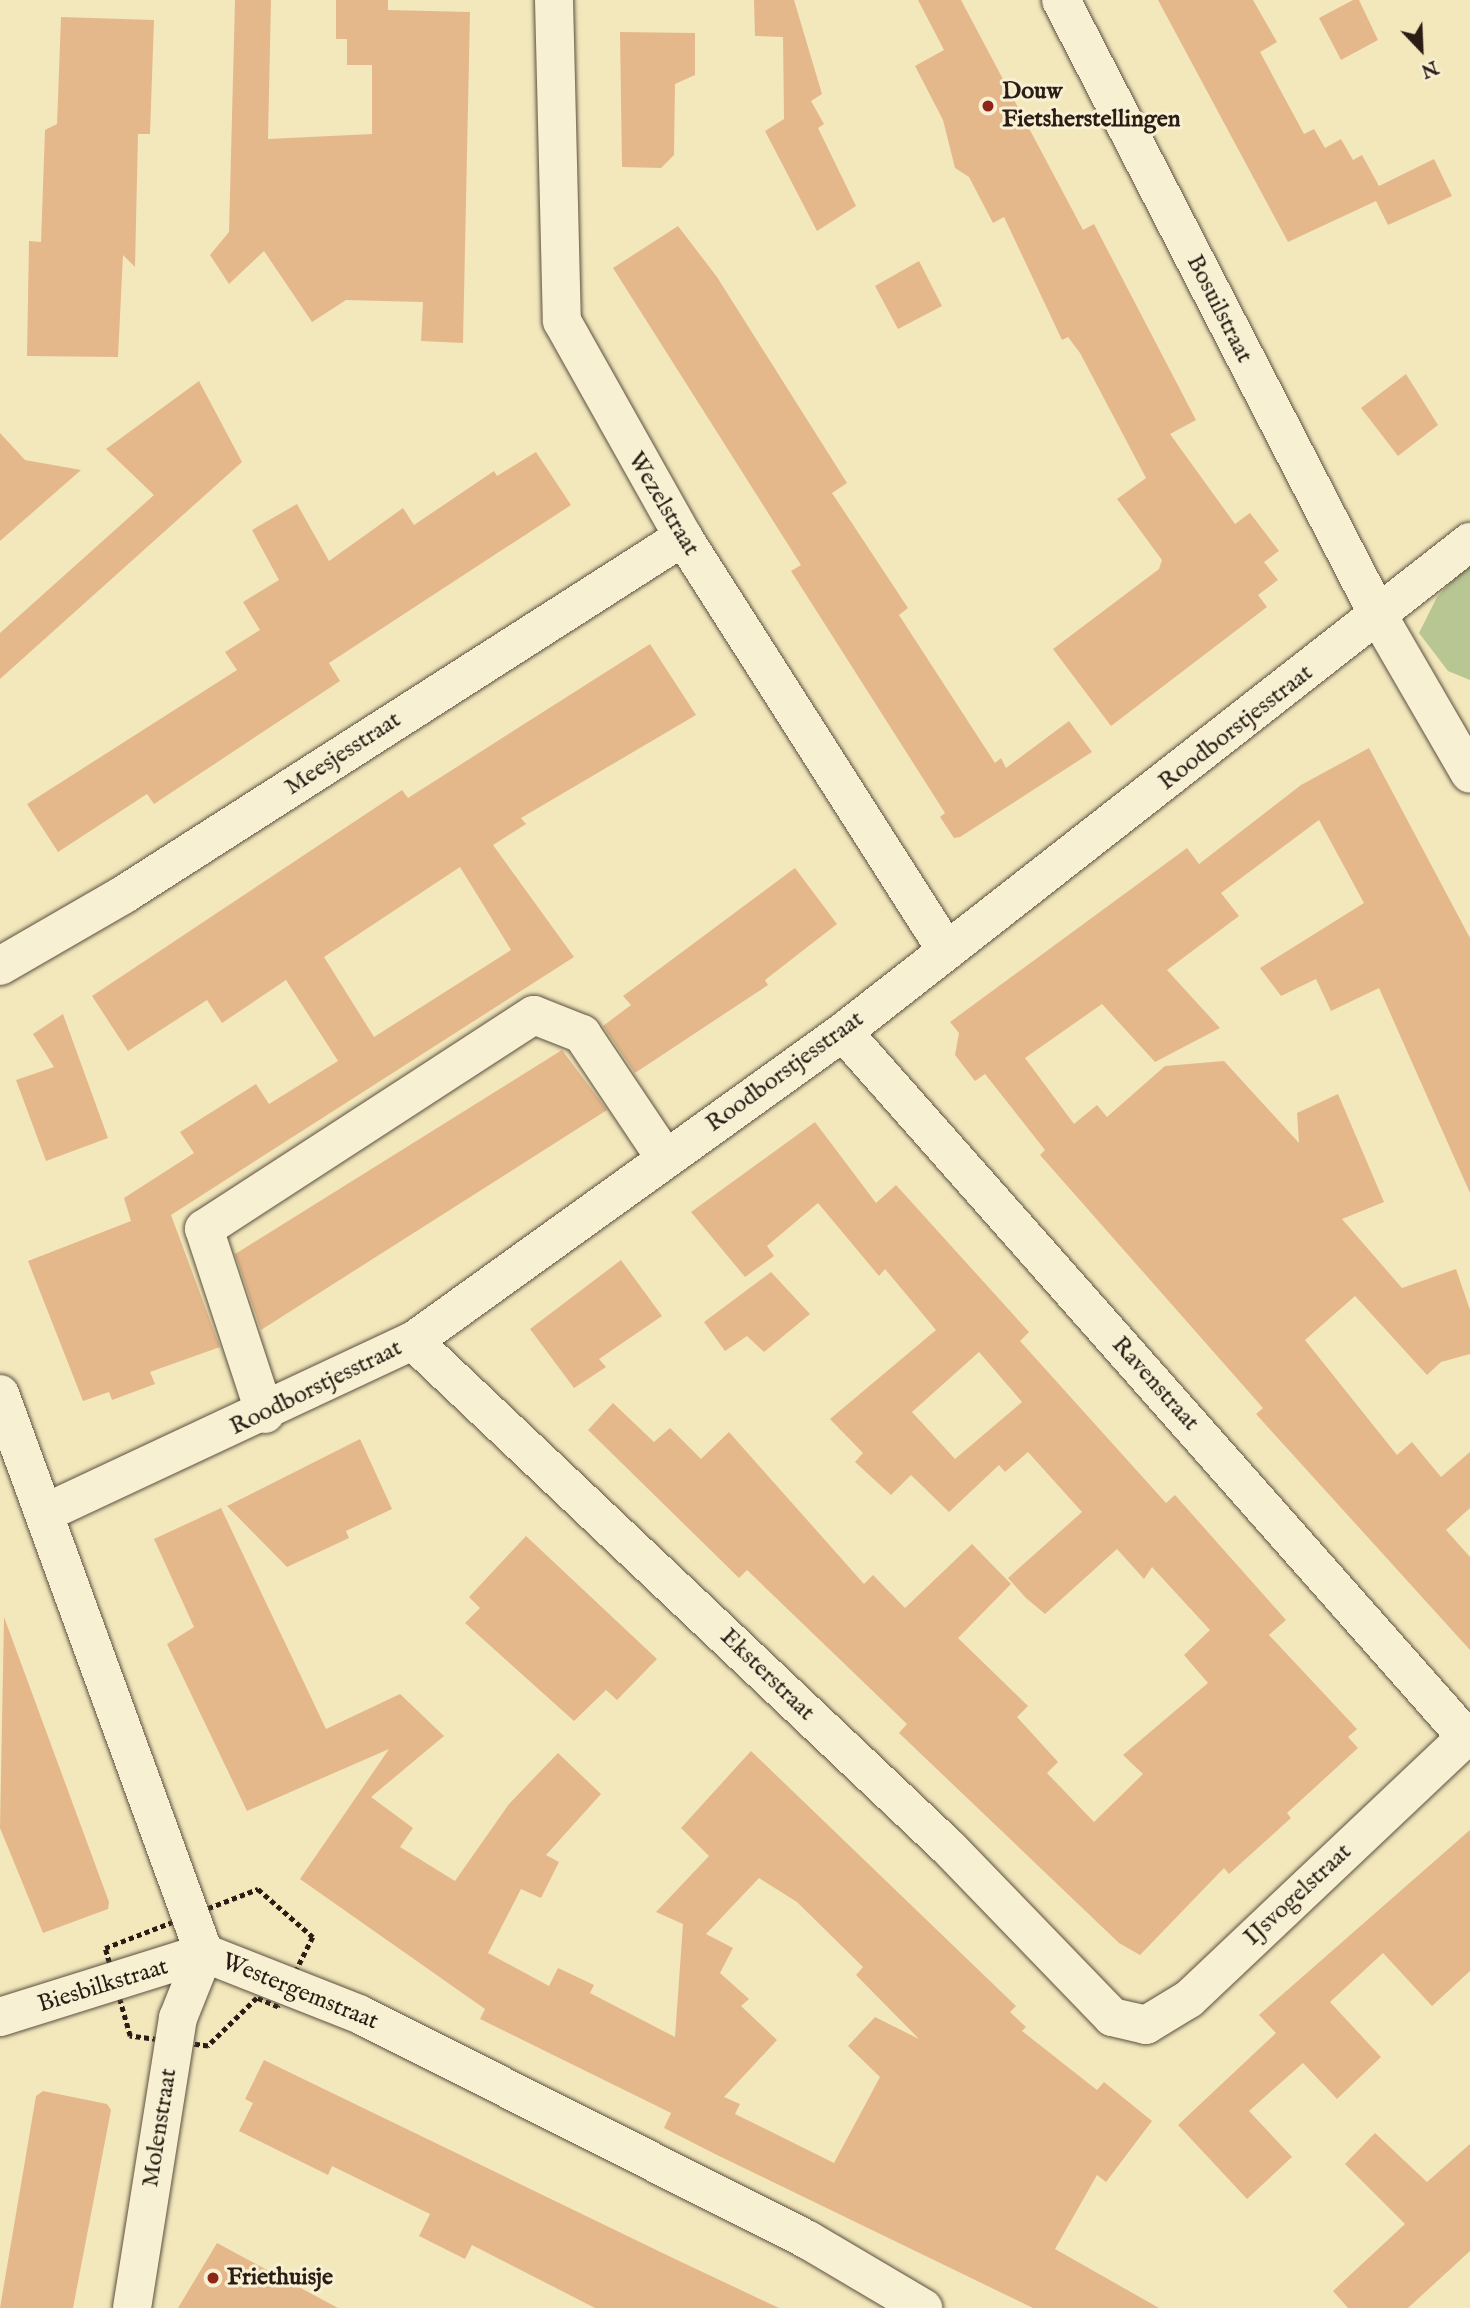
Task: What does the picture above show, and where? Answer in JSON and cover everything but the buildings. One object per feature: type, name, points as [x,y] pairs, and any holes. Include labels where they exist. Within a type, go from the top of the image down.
[{"type":"street","name":"Wezelstraat","points":[[554,0],[562,321],[683,537],[947,951]]},
{"type":"street","name":"Bosuilstraat","points":[[1060,0],[1378,617],[1459,722],[1470,774]]},
{"type":"street","name":"Meesjesstraat","points":[[0,965],[123,895],[683,537]]},
{"type":"street","name":"Roodborstjesstraat","points":[[45,1513],[265,1414],[413,1341],[843,1032],[1378,617],[1470,542]]},
{"type":"street","points":[[265,1414],[204,1229],[534,1015],[582,1034],[665,1158]]},
{"type":"street","name":"Ravenstraat","points":[[843,1032],[1468,1735]]},
{"type":"street","name":"Eksterstraat","points":[[413,1341],[949,1848],[1112,2017]]},
{"type":"street","name":"Westergemstraat","points":[[0,1394],[204,1953],[359,2014],[808,2240],[923,2308]]},
{"type":"street","name":"IJsvogelstraat","points":[[1112,2017],[1146,2025],[1189,1999],[1468,1735]]},
{"type":"street","name":"Biesbilkstraat","points":[[0,2017],[204,1953]]},
{"type":"street","name":"Molenstraat","points":[[132,2308],[178,2018],[204,1953]]},
{"type":"green space","points":[[1470,562],[1470,680],[1448,671],[1419,633],[1437,597]]},
{"type":"place","name":"Douw Fietsherstellingen","points":[[988,106]]},
{"type":"place","name":"Friethuisje","points":[[213,2278]]}]
